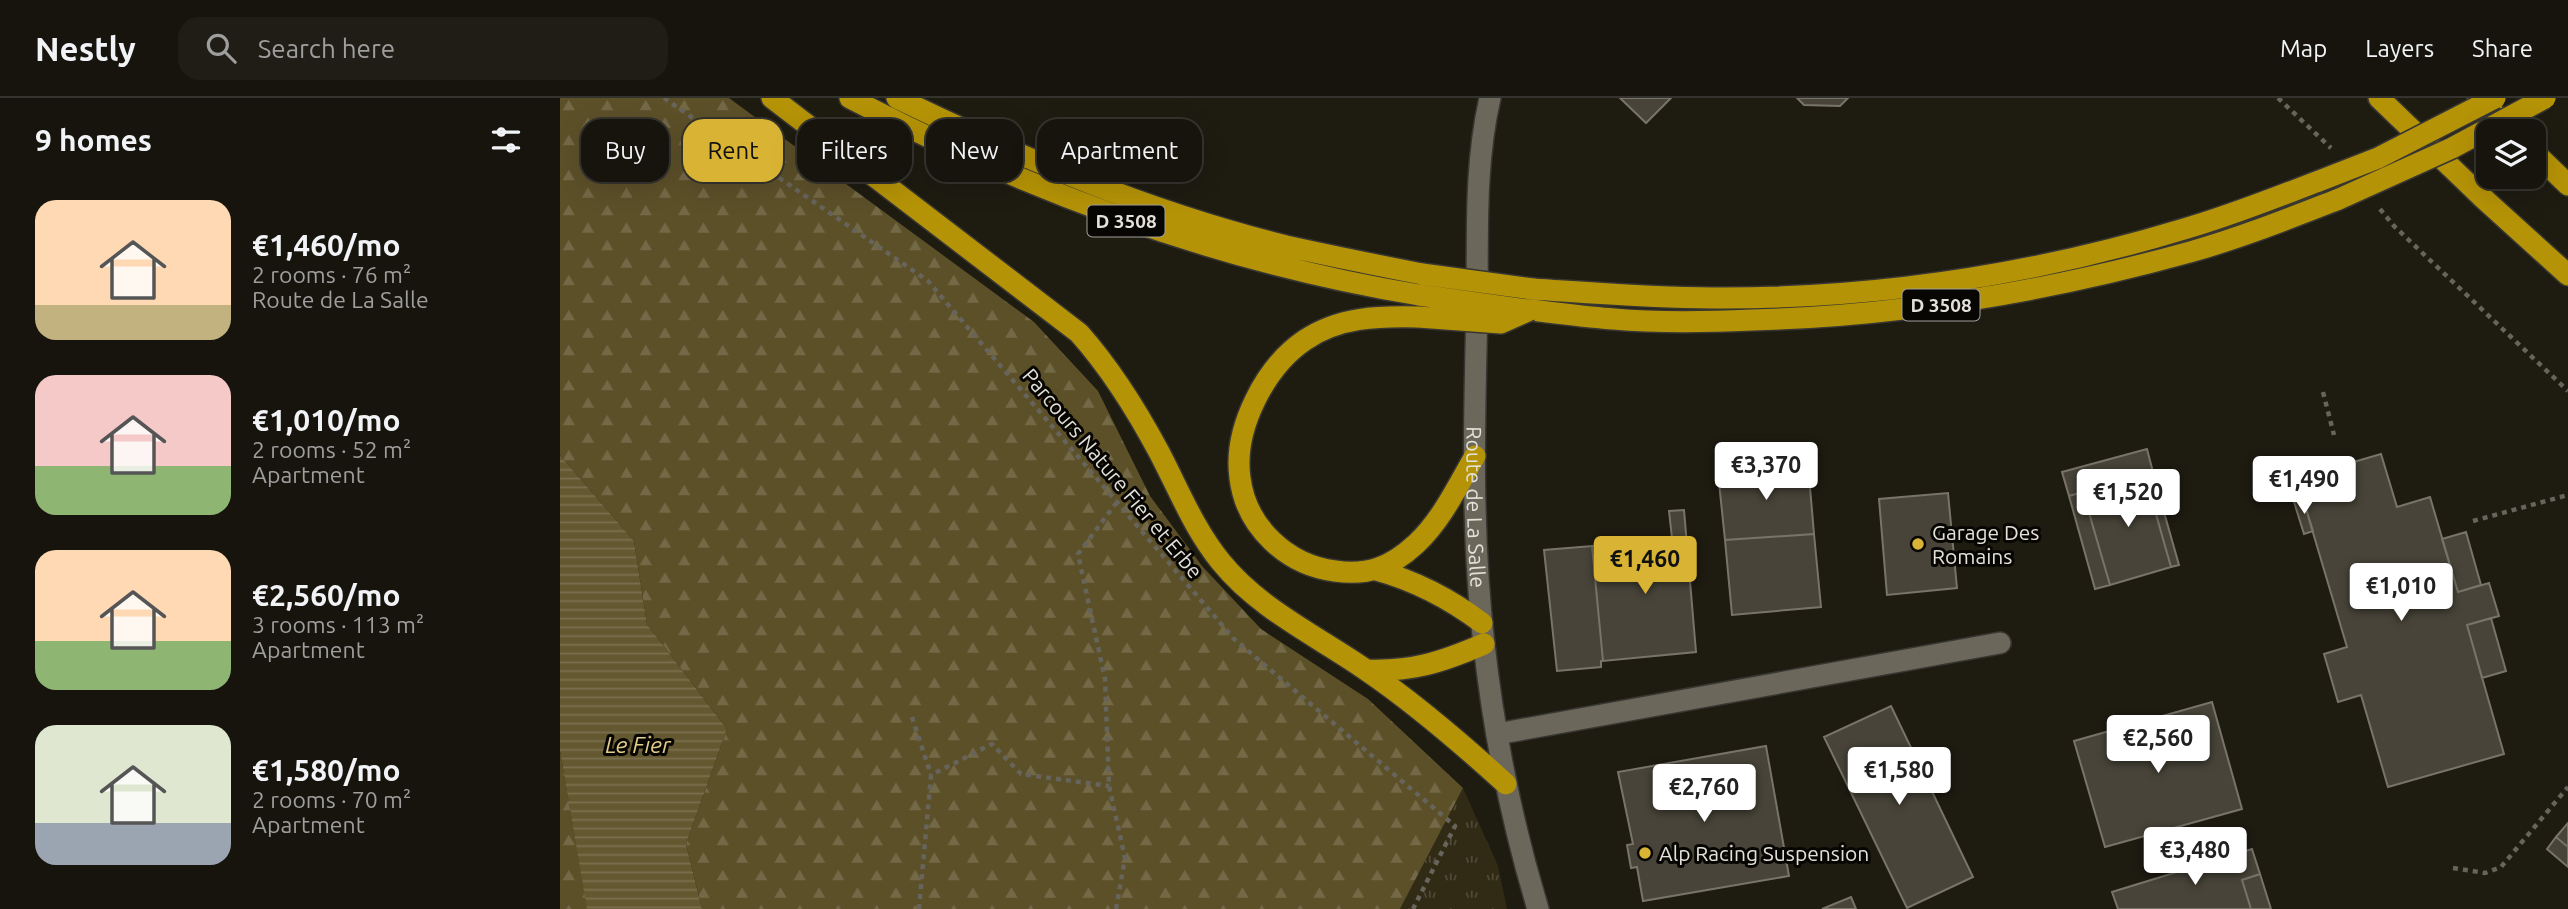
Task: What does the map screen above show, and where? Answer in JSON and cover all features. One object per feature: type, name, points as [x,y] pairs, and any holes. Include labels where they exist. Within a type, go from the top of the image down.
[{"type":"highway","points":[[772,98],[1079,333],[1101,357],[1129,400],[1159,452],[1194,524],[1222,564],[1254,594],[1300,628],[1366,670],[1440,724],[1506,784]]},
{"type":"highway","name":"D 3508","points":[[850,98],[975,160],[1117,218],[1195,244],[1286,269],[1532,300],[1616,319],[1717,321],[1877,313],[1975,300],[2060,285],[2191,252],[2339,199],[2452,148],[2544,98]]},
{"type":"highway","name":"D 3508","points":[[897,98],[1026,157],[1199,220],[1420,284]]},
{"type":"highway","points":[[2378,98],[2568,275]]},
{"type":"highway","points":[[2478,98],[2500,119]]},
{"type":"highway","name":"D 3508","points":[[1532,300],[1644,297],[1715,299],[1821,295],[1922,285],[2025,268],[2105,251],[2185,229],[2319,181],[2378,158],[2495,98]]},
{"type":"highway","points":[[2546,163],[2568,184]]},
{"type":"highway","points":[[1366,670],[1413,669],[1435,663],[1483,633],[1455,603],[1431,590],[1399,576],[1376,570],[1347,573],[1322,569],[1298,561],[1269,538],[1249,510],[1239,477],[1242,436],[1248,416],[1258,394],[1287,355],[1304,340],[1338,324],[1360,318],[1418,317],[1501,323],[1532,300]]},
{"type":"highway","points":[[1376,570],[1399,558],[1418,543],[1436,521],[1475,456]]},
{"type":"street","name":"Route de La Salle","points":[[1490,98],[1479,171],[1475,456],[1477,559],[1496,734],[1525,864],[1538,909]]},
{"type":"street","points":[[1496,734],[2000,643]]},
{"type":"path","name":"Parcours Nature Fier et Erbe","points":[[664,98],[928,281],[1234,639],[1455,826],[1413,909]]},
{"type":"path","points":[[2278,98],[2337,156]]},
{"type":"path","points":[[2375,202],[2394,226],[2568,391]]},
{"type":"path","points":[[2323,392],[2334,435]]},
{"type":"path","points":[[2473,521],[2568,495]]},
{"type":"path","points":[[1116,909],[1125,858],[1109,786],[1105,679],[1078,554],[1117,502]]},
{"type":"path","points":[[912,717],[932,775],[919,909]]},
{"type":"path","points":[[932,775],[992,744],[1021,774],[1109,786]]},
{"type":"path","points":[[2453,867],[2485,873],[2501,867],[2568,786]]},
{"type":"green space","points":[[560,98],[729,98],[758,119],[683,119],[683,182],[783,182],[783,138],[797,148],[797,182],[843,182],[1034,322],[1098,391],[1150,496],[1202,566],[1261,629],[1368,699],[1463,788],[1400,909],[702,909],[686,844],[727,729],[647,624],[634,541],[560,455]]},
{"type":"green space","points":[[560,751],[587,906],[587,909],[560,909]]},
{"type":"green space","points":[[1463,788],[1498,866],[1507,909],[1400,909]]},
{"type":"water","name":"Le Fier","points":[[560,455],[634,541],[647,624],[727,729],[686,844],[702,909],[587,909],[560,751]]},
{"type":"building","points":[[1620,98],[1671,98],[1646,123]]},
{"type":"building","points":[[1797,98],[1848,98],[1840,106],[1804,105]]},
{"type":"building","points":[[2147,449],[2153,472],[2069,496],[2062,472]]},
{"type":"building","points":[[2381,454],[2397,507],[2430,497],[2458,592],[2489,583],[2499,616],[2467,625],[2504,754],[2388,787],[2361,695],[2338,702],[2324,654],[2347,647],[2303,499],[2294,502],[2288,481]]},
{"type":"building","points":[[1752,463],[1761,463],[1762,469],[1808,464],[1814,534],[1725,540],[1718,473],[1752,470]]},
{"type":"building","points":[[2153,472],[2156,484],[2148,486],[2171,567],[2110,585],[2083,492]]},
{"type":"building","points":[[2156,484],[2179,565],[2171,567],[2148,486]]},
{"type":"building","points":[[2083,492],[2110,585],[2095,589],[2069,496]]},
{"type":"building","name":"Garage Des Romains","points":[[1948,493],[1957,588],[1887,595],[1879,499]]},
{"type":"building","points":[[2303,499],[2313,531],[2304,534],[2294,502]]},
{"type":"building","points":[[1684,510],[1696,652],[1603,661],[1592,546],[1672,538],[1669,511]]},
{"type":"building","points":[[2466,532],[2481,585],[2458,592],[2442,539]]},
{"type":"building","points":[[1814,534],[1821,607],[1732,615],[1725,540]]},
{"type":"building","points":[[1592,546],[1603,661],[1601,667],[1557,671],[1544,550]]},
{"type":"building","points":[[2491,618],[2506,671],[2482,678],[2467,625]]},
{"type":"building","points":[[2212,702],[2242,809],[2105,847],[2074,741]]},
{"type":"building","points":[[1891,706],[1973,877],[1907,908],[1824,737]]},
{"type":"building","points":[[1766,746],[1789,876],[1643,901],[1637,867],[1631,868],[1627,845],[1633,844],[1618,772]]},
{"type":"building","points":[[2568,823],[2568,847],[2556,837]]},
{"type":"building","points":[[2556,837],[2568,847],[2568,867],[2547,849]]},
{"type":"building","points":[[2252,849],[2260,874],[2242,880],[2251,909],[2118,909],[2112,892]]},
{"type":"building","points":[[2260,874],[2271,909],[2251,909],[2242,880]]},
{"type":"building","points":[[1851,897],[1856,909],[1822,909]]},
{"type":"place","name":"Garage Des Romains","points":[[1918,544]]},
{"type":"place","name":"Alp Racing Suspension","points":[[1645,853]]}]
